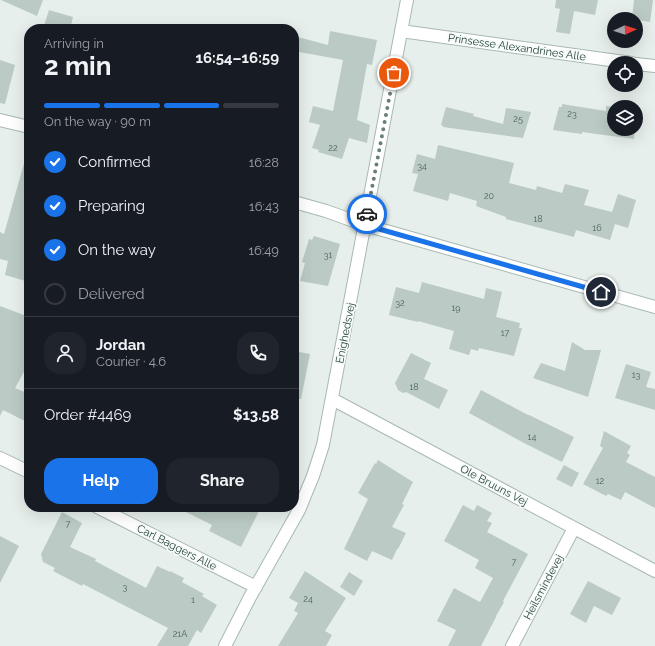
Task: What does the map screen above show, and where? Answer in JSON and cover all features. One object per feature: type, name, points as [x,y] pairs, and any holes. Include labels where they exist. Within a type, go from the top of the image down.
[{"type":"street","name":"Enighedsvej","points":[[299,510],[313,476],[323,445],[407,0]]},
{"type":"street","name":"Prinsesse Alexandrines Alle","points":[[401,31],[607,60]]},
{"type":"street","points":[[643,65],[655,66]]},
{"type":"street","points":[[0,120],[24,126]]},
{"type":"street","points":[[299,203],[365,225],[655,307]]},
{"type":"street","name":"Ole Bruuns Vej","points":[[332,399],[655,571]]},
{"type":"street","points":[[0,458],[24,470]]},
{"type":"street","name":"Carl Baggers Alle","points":[[107,512],[256,587]]},
{"type":"street","name":"Enighedsvej","points":[[225,646],[298,512]]},
{"type":"street","name":"Heilsmindevej","points":[[512,646],[574,528]]},
{"type":"building","points":[[1,0],[43,0],[37,16]]},
{"type":"building","points":[[556,0],[598,0],[595,15],[574,11],[570,34],[556,32],[560,9],[555,8]]},
{"type":"building","points":[[634,0],[653,0],[650,22],[643,21],[643,12],[633,12]]},
{"type":"building","points":[[49,10],[73,17],[71,24],[45,24]]},
{"type":"building","points":[[330,31],[377,40],[372,65],[367,64],[357,120],[370,125],[367,143],[349,138],[342,159],[318,152],[319,150],[312,148],[320,125],[309,122],[313,106],[333,111],[343,60],[299,52],[299,37],[328,45]]},
{"type":"building","points":[[0,60],[15,65],[5,104],[0,103]]},
{"type":"building","points":[[562,104],[606,111],[607,106],[607,135],[553,130],[559,107],[562,107]]},
{"type":"building","points":[[446,107],[474,114],[473,116],[503,124],[506,108],[531,112],[523,138],[443,127],[441,125]]},
{"type":"building","points":[[612,136],[634,136],[634,139]]},
{"type":"building","points":[[438,145],[514,163],[509,183],[536,190],[537,186],[562,193],[565,184],[589,190],[584,205],[612,212],[618,194],[636,200],[628,228],[615,224],[610,240],[576,230],[574,237],[506,219],[506,217],[476,206],[477,201],[450,193],[448,201],[413,191],[418,174],[412,173],[417,154],[435,159]]},
{"type":"building","points":[[24,164],[24,281],[5,275],[8,261],[0,259],[0,232],[4,234]]},
{"type":"building","points":[[314,236],[340,244],[328,286],[300,281],[305,263],[302,262],[309,239],[312,240]]},
{"type":"building","points":[[422,282],[484,299],[486,288],[502,292],[496,317],[520,323],[519,328],[522,328],[514,356],[479,348],[478,351],[471,349],[469,355],[449,349],[454,331],[389,315],[396,287],[419,293]]},
{"type":"building","points":[[0,306],[24,315],[24,372],[15,388],[24,392],[24,420],[3,410],[0,416]]},
{"type":"building","points":[[572,342],[585,350],[601,350],[588,397],[533,378],[541,363],[565,371]]},
{"type":"building","points":[[299,352],[310,354],[301,399],[299,399]]},
{"type":"building","points":[[411,353],[431,363],[424,379],[448,390],[439,409],[406,392],[403,393],[398,390],[395,383]]},
{"type":"building","points":[[626,364],[651,372],[646,387],[655,389],[655,410],[615,398]]},
{"type":"building","points":[[481,390],[574,437],[562,462],[469,413]]},
{"type":"building","points":[[604,431],[631,446],[627,453],[630,455],[626,462],[655,477],[655,508],[625,492],[621,500],[608,494],[606,496],[583,484],[603,448],[600,446]]},
{"type":"building","points":[[378,460],[413,482],[402,504],[404,505],[392,527],[406,533],[392,560],[372,551],[367,561],[344,549],[368,499],[358,493]]},
{"type":"building","points":[[564,465],[579,473],[572,487],[556,479]]},
{"type":"building","points":[[463,505],[474,511],[477,505],[492,513],[487,521],[492,523],[487,532],[528,554],[481,646],[448,646],[456,630],[437,621],[454,588],[480,602],[493,578],[475,568],[479,560],[444,541]]},
{"type":"building","points":[[62,512],[82,523],[70,547],[96,559],[95,561],[146,588],[157,566],[170,571],[184,578],[182,582],[204,594],[202,596],[217,605],[201,633],[197,630],[188,646],[157,646],[168,628],[83,584],[82,586],[53,571],[55,568],[43,562],[41,554]]},
{"type":"building","points":[[186,512],[258,512],[241,547],[209,531],[212,525]]},
{"type":"building","points":[[0,536],[19,546],[0,583]]},
{"type":"building","points":[[305,571],[346,598],[325,631],[332,635],[326,646],[278,646],[298,613],[294,611],[298,603],[289,598]]},
{"type":"building","points":[[349,572],[363,581],[354,596],[340,587]]},
{"type":"building","points":[[588,581],[621,598],[612,615],[594,606],[586,623],[570,614]]},
{"type":"way so far","points":[[367,214],[394,73]]},
{"type":"route","points":[[367,214],[365,225],[601,292]]}]
